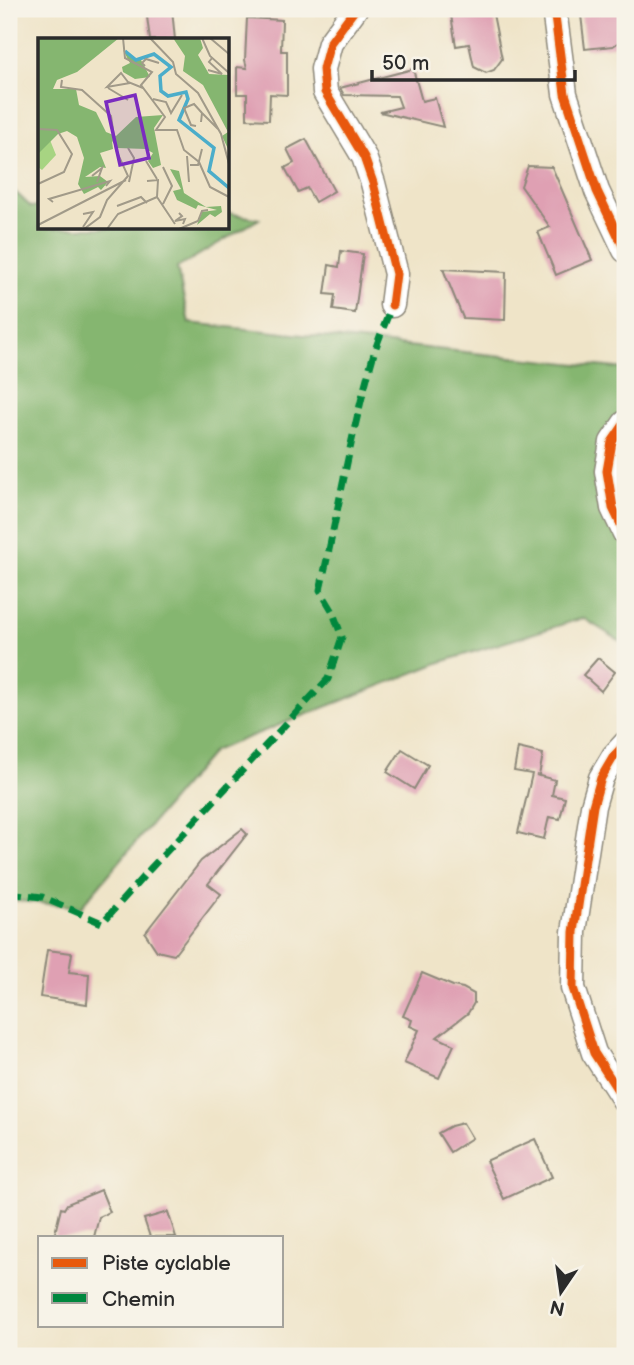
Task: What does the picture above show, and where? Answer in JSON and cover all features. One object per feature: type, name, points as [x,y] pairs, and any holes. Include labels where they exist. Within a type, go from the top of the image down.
[{"type":"street","points":[[355,9],[330,43],[323,69],[325,92],[364,157],[373,183],[396,274],[392,305]]},
{"type":"street","points":[[554,9],[565,94],[597,191],[625,250]]},
{"type":"street","points":[[625,423],[612,442],[607,471],[613,508],[625,533]]},
{"type":"street","points":[[625,744],[601,778],[593,806],[574,932],[573,988],[594,1053],[625,1101]]},
{"type":"green space","points":[[9,186],[31,207],[38,206],[38,229],[229,229],[229,213],[259,219],[177,268],[189,323],[625,369],[625,644],[583,618],[441,662],[213,751],[81,907],[9,900]]},
{"type":"building","points":[[146,9],[172,9],[175,38],[150,38]]},
{"type":"building","points":[[450,9],[492,9],[502,59],[494,70],[486,73],[474,67],[469,44],[456,46]]},
{"type":"building","points":[[595,9],[625,9],[625,38],[613,46],[585,49],[581,15],[596,13]]},
{"type":"building","points":[[247,18],[282,20],[281,51],[287,51],[287,95],[270,94],[269,120],[247,119],[247,94],[237,94],[237,67],[247,68]]},
{"type":"building","points":[[413,69],[422,101],[435,98],[443,127],[380,112],[401,107],[397,96],[344,95],[340,88]]},
{"type":"building","points":[[306,139],[334,191],[315,202],[307,188],[298,192],[285,168],[294,163],[287,149]]},
{"type":"building","points":[[528,166],[552,167],[592,260],[556,275],[538,232],[550,227],[521,186]]},
{"type":"building","points":[[341,251],[363,254],[355,313],[333,310],[335,295],[325,294],[329,265],[339,267]]},
{"type":"building","points":[[443,269],[506,272],[505,320],[463,318]]},
{"type":"building","points":[[598,658],[615,672],[601,691],[583,675]]},
{"type":"building","points":[[518,748],[543,754],[539,776],[555,780],[552,795],[565,798],[560,819],[549,817],[544,839],[518,833],[532,774],[514,771]]},
{"type":"building","points":[[402,749],[428,765],[414,789],[387,772]]},
{"type":"building","points":[[242,829],[247,834],[208,884],[221,894],[174,955],[157,951],[145,933],[201,861]]},
{"type":"building","points":[[47,950],[72,953],[69,972],[89,974],[87,1004],[40,997]]},
{"type":"building","points":[[422,973],[474,994],[474,1003],[468,1013],[437,1037],[454,1045],[439,1078],[404,1063],[419,1030],[410,1026],[412,1020],[403,1016]]},
{"type":"building","points":[[463,1123],[472,1138],[450,1152],[438,1133]]},
{"type":"building","points":[[535,1139],[552,1177],[504,1199],[486,1161]]},
{"type":"building","points":[[101,1190],[110,1212],[99,1217],[94,1236],[54,1236],[61,1208],[64,1209],[67,1204]]},
{"type":"building","points":[[168,1212],[176,1236],[150,1236],[144,1219]]},
{"type":"marked path","points":[[9,893],[42,897],[102,923],[328,679],[342,637],[332,610],[320,590],[364,389],[376,346],[392,305]]},
{"type":"cycle path","points":[[355,9],[330,43],[323,69],[325,92],[364,157],[373,183],[396,274],[392,305]]},
{"type":"cycle path","points":[[554,9],[565,94],[597,191],[625,250]]},
{"type":"cycle path","points":[[625,423],[612,442],[607,471],[613,508],[625,533]]},
{"type":"cycle path","points":[[625,744],[601,778],[593,806],[574,932],[573,988],[594,1053],[625,1101]]}]
